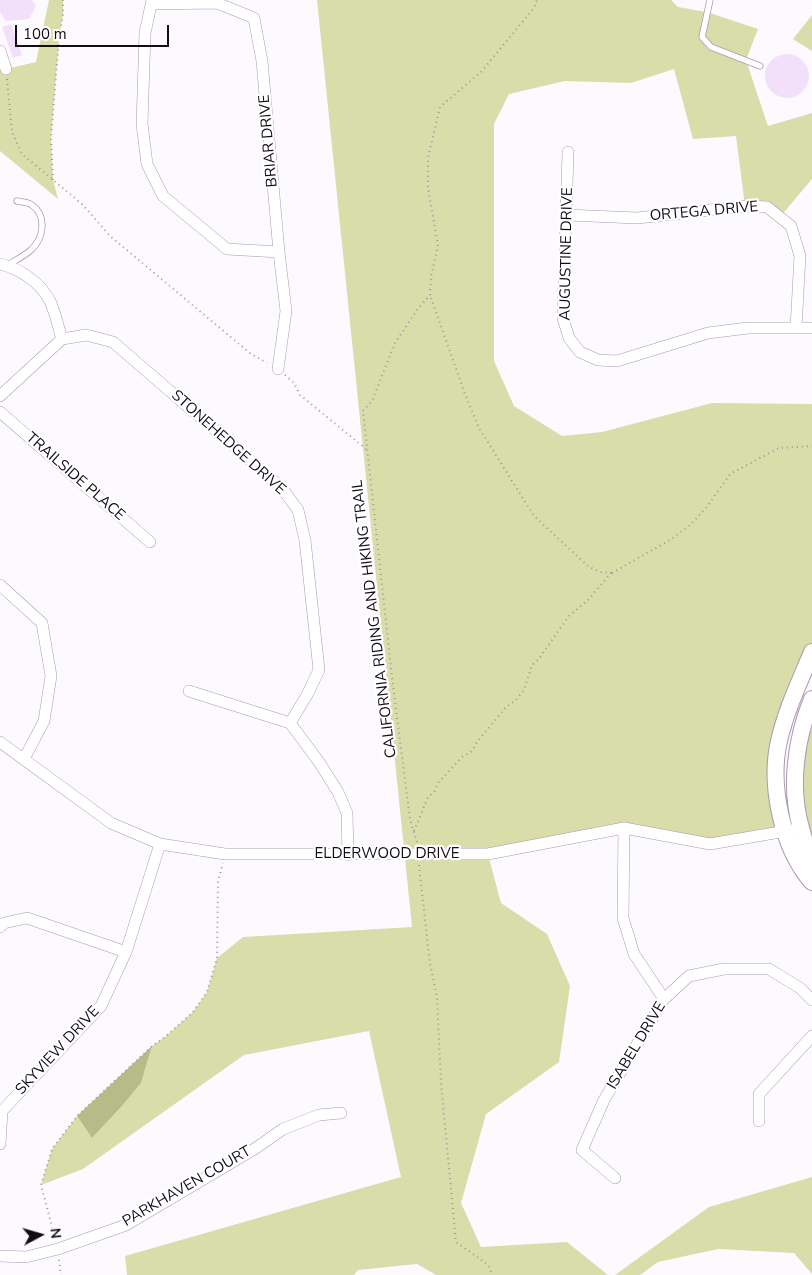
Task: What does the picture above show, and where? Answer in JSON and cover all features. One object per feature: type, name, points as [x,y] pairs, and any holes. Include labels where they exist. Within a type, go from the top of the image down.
[{"type":"street","points":[[152,2],[145,33],[142,124],[147,164],[163,196],[228,249],[279,252]]},
{"type":"street","name":"BRIAR DRIVE","points":[[152,2],[217,3],[254,18],[262,61],[286,311],[278,369]]},
{"type":"street","points":[[0,52],[6,69]]},
{"type":"street","name":"AUGUSTINE DRIVE","points":[[568,152],[563,318],[569,338],[580,352],[598,360],[617,361],[708,333],[748,328],[812,328]]},
{"type":"street","name":"ORTEGA DRIVE","points":[[567,215],[637,218],[745,206],[767,207],[791,226],[800,256],[796,328]]},
{"type":"street","points":[[0,396],[62,339],[49,300],[24,273],[4,264]]},
{"type":"street","name":"STONEHEDGE DRIVE","points":[[62,339],[86,335],[113,342],[281,486],[298,510],[305,540],[319,670],[290,723]]},
{"type":"street","name":"TRAILSIDE PLACE","points":[[0,412],[150,542]]},
{"type":"street","points":[[0,585],[42,623],[51,676],[44,721],[24,759]]},
{"type":"street","points":[[812,652],[787,712],[778,743],[776,770],[777,796],[792,830],[812,861]]},
{"type":"street","points":[[189,690],[290,723],[319,762],[338,792],[347,813],[348,854]]},
{"type":"street","points":[[812,700],[804,719],[796,765],[792,830],[802,871],[812,882]]},
{"type":"street","name":"ELDERWOOD DRIVE","points":[[0,742],[111,823],[160,844],[225,854],[488,854],[624,828],[710,844],[792,830]]},
{"type":"street","points":[[624,828],[623,918],[634,954],[664,999]]},
{"type":"street","name":"SKYVIEW DRIVE","points":[[0,1144],[3,1105],[101,1006],[126,952],[160,844]]},
{"type":"street","points":[[0,927],[4,923],[27,918],[126,952]]},
{"type":"street","name":"ISABEL DRIVE","points":[[615,1178],[582,1150],[604,1100],[664,999],[689,976],[724,969],[769,969],[800,988],[812,1000]]},
{"type":"street","points":[[759,1121],[759,1094],[812,1036]]},
{"type":"street","name":"PARKHAVEN COURT","points":[[0,1256],[26,1257],[58,1249],[126,1225],[256,1148],[283,1129],[319,1115],[341,1112]]},
{"type":"lane","points":[[710,0],[702,37],[705,42],[710,48],[760,66]]},
{"type":"lane","points":[[4,264],[32,249],[43,229],[39,213],[32,204],[17,201]]},
{"type":"path","points":[[53,180],[51,138],[63,0]]},
{"type":"path","points":[[537,0],[534,8],[481,72],[440,107],[428,158],[428,188],[438,245],[431,277],[430,295],[479,428],[534,516],[589,568],[611,573]]},
{"type":"path","points":[[6,69],[12,132],[22,154],[83,205],[110,236],[251,354],[278,369],[294,383],[300,395],[366,449]]},
{"type":"path","name":"CALIFORNIA RIDING AND HIKING TRAIL","points":[[430,295],[417,310],[395,343],[372,401],[363,411],[393,686],[410,819],[418,854],[427,940],[437,997],[441,1083],[456,1242],[487,1264],[493,1275]]},
{"type":"path","points":[[414,831],[428,798],[435,791],[438,783],[462,756],[472,751],[477,742],[506,707],[515,701],[524,690],[532,665],[538,660],[570,616],[588,600],[611,573],[670,540],[690,525],[706,508],[730,474],[779,448],[812,446]]},
{"type":"path","points":[[61,1275],[58,1249],[41,1186],[52,1149],[77,1116],[152,1046],[193,1012],[207,992],[217,958],[218,881],[225,854]]},
{"type":"green space","points":[[49,0],[63,0],[51,138],[53,180],[58,199],[0,151],[0,51],[6,69],[36,62]]},
{"type":"green space","points":[[317,0],[671,0],[678,7],[707,12],[758,29],[746,60],[768,126],[812,113],[812,179],[780,217],[745,206],[736,136],[693,139],[674,69],[631,83],[565,81],[509,94],[494,124],[494,361],[514,406],[562,436],[602,432],[712,403],[812,404],[812,652],[778,743],[785,832],[710,844],[624,828],[488,854],[501,903],[547,934],[570,986],[559,1062],[486,1114],[461,1203],[481,1247],[567,1242],[608,1275],[436,1275],[417,1264],[358,1270],[354,1275],[127,1275],[125,1256],[401,1177],[369,1031],[244,1055],[83,1169],[41,1185],[52,1149],[77,1116],[92,1138],[141,1083],[152,1046],[193,1012],[207,992],[217,958],[243,937],[412,927]]},
{"type":"green space","points":[[812,15],[812,51],[793,39]]},
{"type":"green space","points":[[812,699],[812,861],[796,765]]},
{"type":"green space","points":[[152,1046],[141,1083],[92,1138],[77,1116]]},
{"type":"green space","points":[[812,1177],[812,1274],[794,1253],[718,1249],[658,1262],[640,1275],[615,1275],[709,1207]]},
{"type":"building","points":[[0,0],[32,0],[36,6],[29,19],[6,21],[0,12]]},
{"type":"building","points":[[11,24],[22,55],[13,58],[2,27]]},
{"type":"building","points":[[791,54],[803,60],[808,67],[808,85],[803,92],[796,97],[783,98],[775,95],[768,88],[765,72],[768,64],[775,57]]}]
